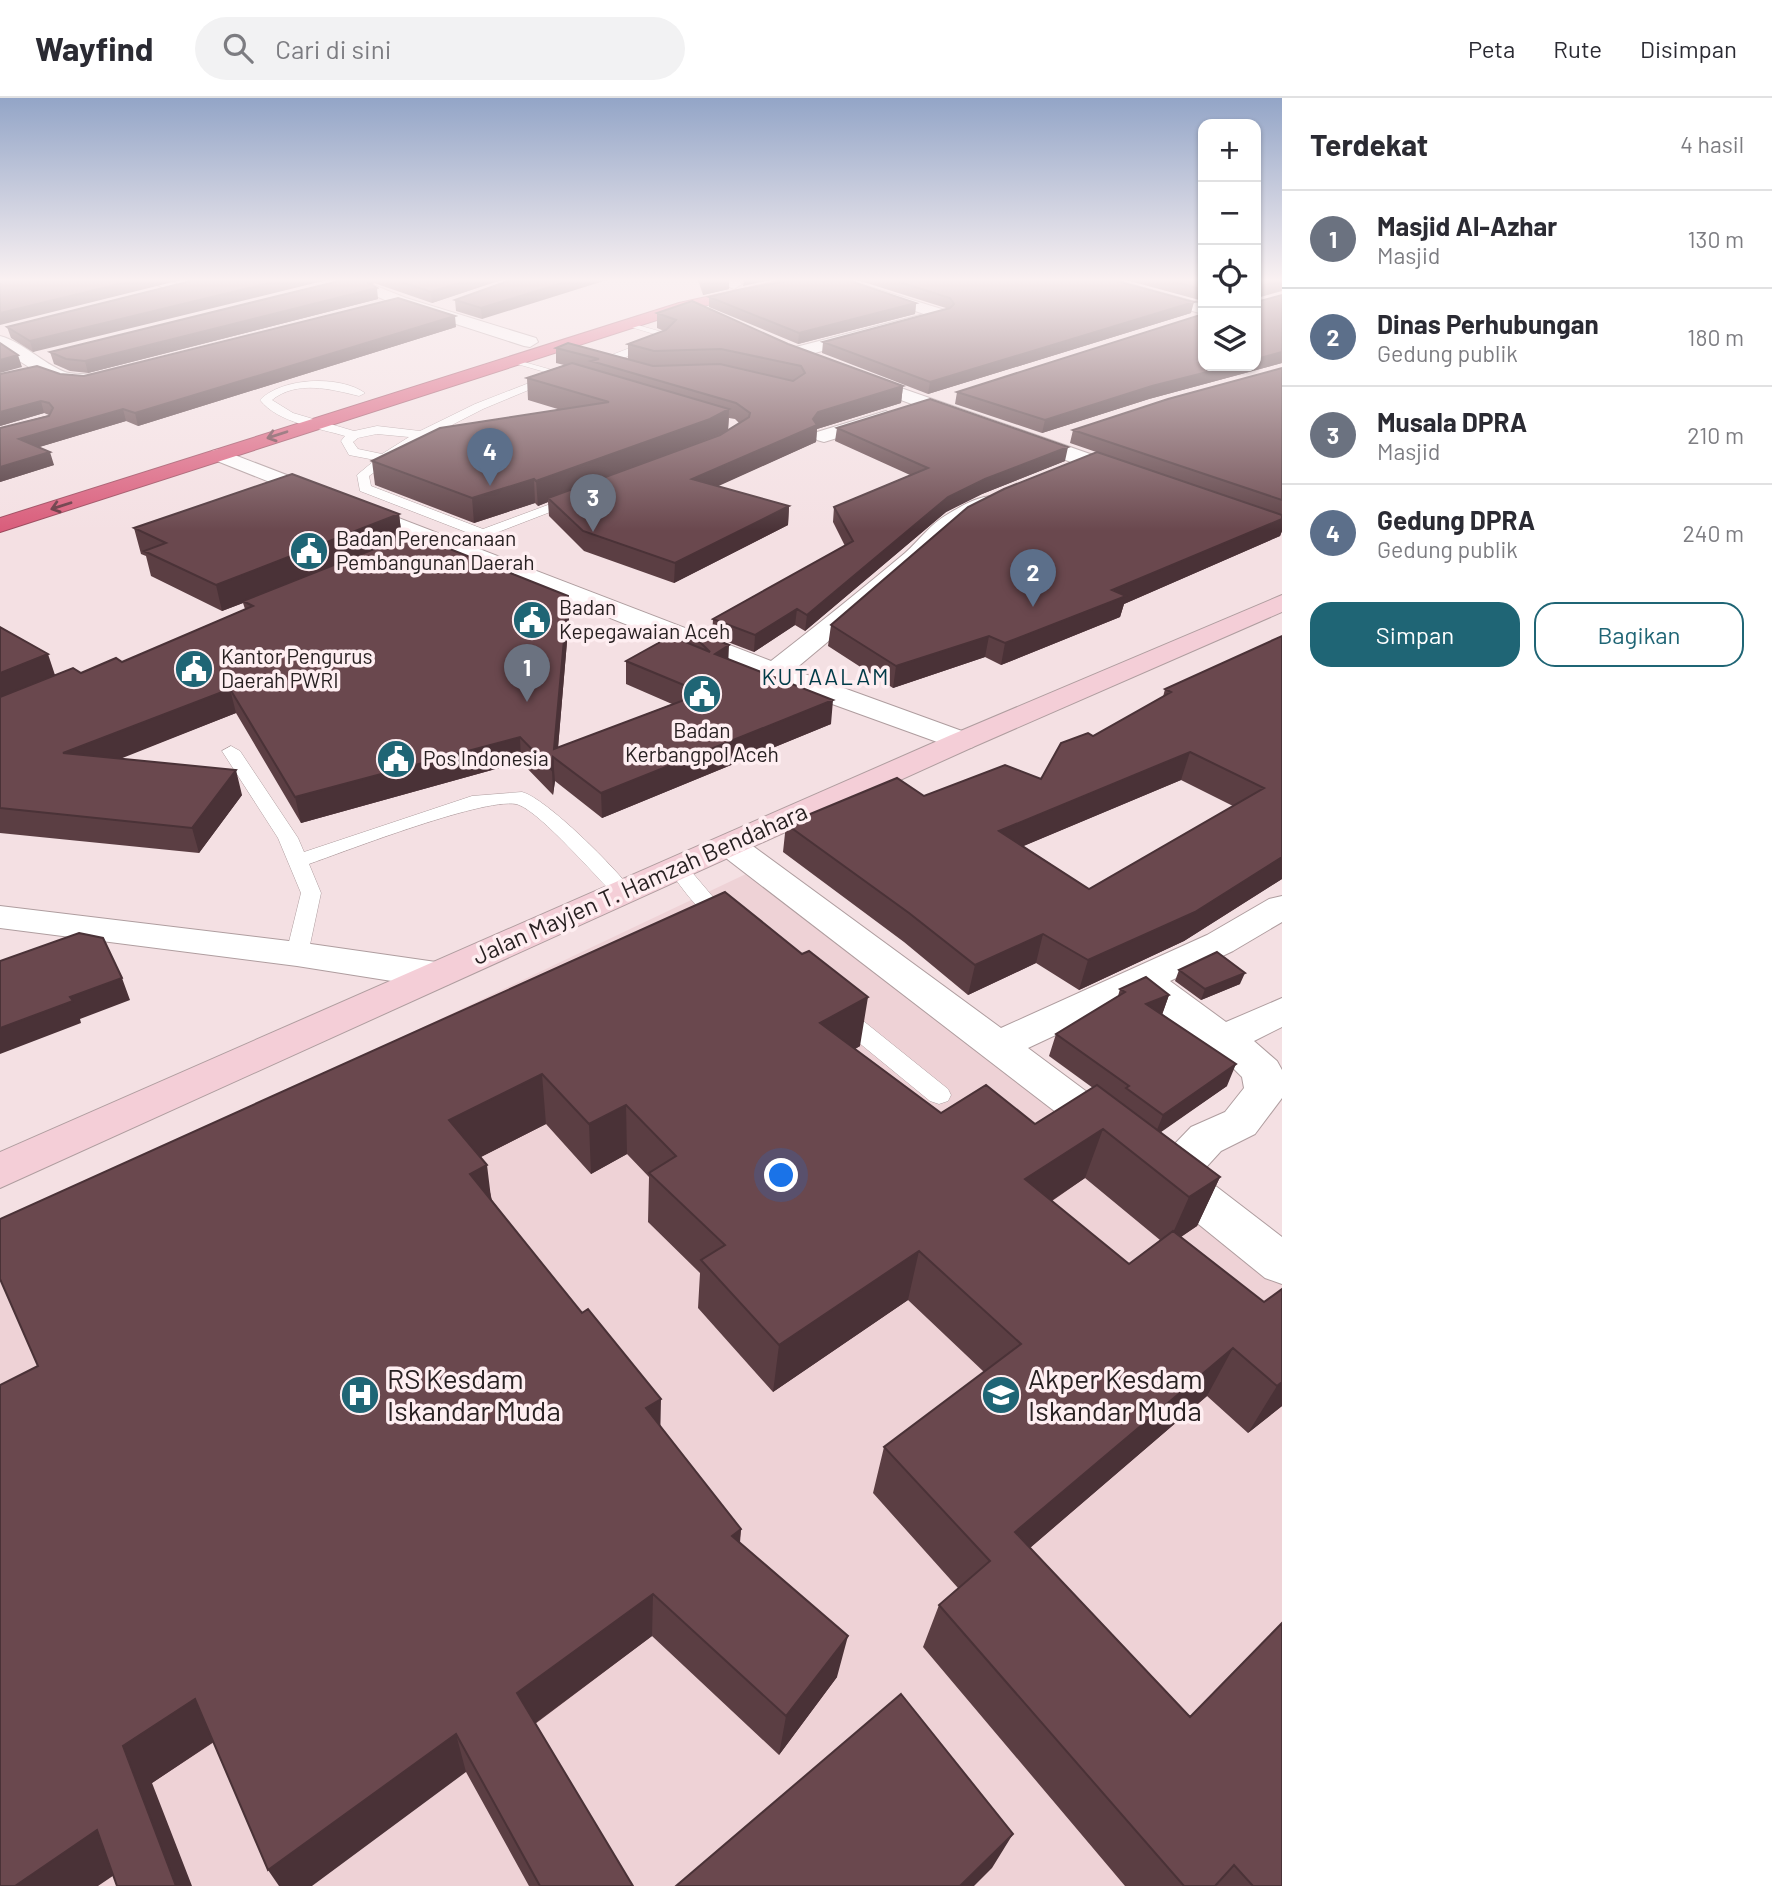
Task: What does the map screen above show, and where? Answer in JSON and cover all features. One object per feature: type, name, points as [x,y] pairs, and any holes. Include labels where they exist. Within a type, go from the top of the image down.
[{"type":"highway","points":[[0,508],[458,363]]},
{"type":"highway","points":[[0,525],[503,363]]},
{"type":"street","points":[[29,363],[33,368],[72,381],[112,375]]},
{"type":"street","points":[[33,368],[41,363]]},
{"type":"street","points":[[615,363],[641,370]]},
{"type":"street","points":[[821,363],[1154,484]]},
{"type":"street","points":[[824,436],[954,396]]},
{"type":"street","points":[[1039,444],[1065,435]]},
{"type":"street","points":[[219,455],[773,673],[962,741]]},
{"type":"street","points":[[1053,477],[1089,462]]},
{"type":"street","points":[[773,673],[846,616],[954,519],[1016,491]]},
{"type":"street","points":[[392,554],[439,543]]},
{"type":"street","name":"Jalan Mayjen T. Hamzah Bendahara","points":[[0,1171],[962,741],[1282,603]]},
{"type":"street","points":[[730,845],[1171,1177],[1282,1264]]},
{"type":"street","points":[[998,1046],[1220,943],[1282,907]]},
{"type":"street","points":[[0,917],[297,954],[436,975]]},
{"type":"street","points":[[1140,978],[1262,1071],[1274,1093],[1240,1123],[1206,1139],[1171,1177]]},
{"type":"street","points":[[1223,1040],[1282,1011]]},
{"type":"lane","points":[[526,363],[589,382]]},
{"type":"lane","points":[[483,534],[365,488],[363,475],[383,458],[421,435],[484,403],[563,374]]},
{"type":"lane","points":[[359,393],[312,384],[275,393],[266,400],[272,407],[289,415],[354,435],[377,430],[421,435]]},
{"type":"lane","points":[[354,435],[347,441],[353,452],[383,458]]},
{"type":"lane","points":[[439,543],[483,534],[585,496]]},
{"type":"lane","points":[[231,751],[300,860],[311,893],[297,954]]},
{"type":"lane","points":[[300,860],[479,800],[522,798],[551,819],[623,892]]},
{"type":"lane","points":[[678,868],[712,909],[744,936]]},
{"type":"lane","points":[[820,998],[939,1095]]},
{"type":"shaded area","name":"RS Kesdam Iskandar Muda","points":[[748,873],[1282,1284],[1282,1886],[0,1886],[0,1228]]},
{"type":"building","points":[[135,363],[298,363],[135,413],[123,409],[19,439],[50,452],[0,467],[0,428],[49,416],[53,408],[49,403],[41,401],[0,412],[0,374],[37,366],[60,374],[84,376]]},
{"type":"building","points":[[574,363],[729,409],[710,419],[536,481],[534,479],[472,498],[372,461],[440,428],[609,402],[527,378]]},
{"type":"building","points":[[599,363],[644,363],[653,366],[720,364],[793,381],[805,373],[801,366],[789,363],[841,363],[903,386],[818,412],[813,419],[817,425],[692,479],[789,506],[675,563],[583,531],[548,498],[720,435],[749,417],[750,413],[736,403]]},
{"type":"building","points":[[880,363],[991,363],[930,382]]},
{"type":"building","points":[[1047,363],[1198,363],[1198,371],[1211,371],[1152,386],[1045,420],[957,392]]},
{"type":"building","points":[[1282,368],[1282,500],[1073,430],[1168,399]]},
{"type":"building","points":[[930,399],[1068,447],[985,479],[948,497],[807,615],[797,609],[755,635],[713,619],[853,541],[834,507],[928,468],[837,428]]},
{"type":"building","points":[[1097,452],[1282,515],[1282,519],[1112,590],[1126,596],[1005,643],[989,636],[896,666],[831,625],[968,507],[1004,489]]},
{"type":"building","points":[[292,474],[399,514],[216,585],[144,551],[166,543],[134,528]]},
{"type":"building","points":[[412,534],[568,596],[554,749],[703,693],[626,661],[671,636],[710,652],[686,628],[729,645],[715,654],[833,700],[601,793],[553,757],[552,770],[520,737],[295,797],[230,689],[63,753],[236,770],[192,828],[0,808],[0,697],[73,668],[81,673],[116,658],[122,662],[253,606],[243,601]]},
{"type":"building","points":[[0,627],[48,654],[0,673]]},
{"type":"building","points":[[1282,636],[1282,857],[1195,912],[1088,960],[1043,934],[975,965],[909,913],[786,824],[897,778],[924,796],[1005,765],[1041,779],[1061,743],[1088,733],[1093,736],[1171,692],[1165,689]],"holes":[[[1190,752],[1264,788],[1089,889],[999,831]]]},
{"type":"building","name":"RS Kesdam Iskandar Muda","points":[[725,892],[802,954],[809,951],[868,997],[820,1023],[941,1113],[986,1085],[1035,1124],[1097,1085],[1220,1177],[1189,1197],[1103,1129],[1025,1179],[1129,1264],[1173,1231],[1264,1302],[1282,1289],[1282,1382],[1277,1386],[1233,1348],[1015,1532],[1190,1717],[1282,1623],[1282,1886],[1253,1886],[1234,1865],[1215,1886],[1184,1886],[939,1605],[990,1561],[884,1447],[1021,1344],[919,1251],[779,1345],[701,1260],[725,1245],[649,1173],[676,1156],[626,1105],[589,1124],[542,1074],[449,1120],[487,1165],[470,1174],[582,1313],[588,1309],[661,1399],[646,1408],[741,1529],[732,1536],[848,1636],[786,1716],[653,1594],[517,1693],[633,1886],[540,1886],[456,1734],[268,1870],[195,1699],[123,1746],[176,1886],[117,1886],[97,1830],[15,1886],[0,1886],[0,1385],[38,1366],[0,1279],[0,1219]]},
{"type":"building","points":[[79,933],[103,938],[122,978],[70,997],[73,1001],[0,1028],[0,961]]},
{"type":"building","points":[[1217,952],[1245,973],[1205,989],[1179,970]]},
{"type":"building","points":[[1146,977],[1169,995],[1146,1004],[1236,1064],[1163,1115],[1126,1088],[1129,1086],[1056,1034],[1125,992],[1120,989]]},
{"type":"building","points":[[901,1694],[1013,1834],[960,1886],[676,1886]]},
{"type":"place","name":"Gedung DPRA","points":[[490,486]]},
{"type":"place","name":"Musala DPRA","points":[[593,532]]},
{"type":"place","name":"Badan Perencanaan Pembangunan Daerah","points":[[309,551]]},
{"type":"place","name":"Dinas Perhubungan","points":[[1033,607]]},
{"type":"place","name":"Badan Kepegawaian Aceh","points":[[532,620]]},
{"type":"place","name":"Kantor Pengurus Daerah PWRI","points":[[194,669]]},
{"type":"place","name":"Badan Kerbangpol Aceh","points":[[702,694]]},
{"type":"place","name":"Masjid Al-Azhar","points":[[527,702]]},
{"type":"place","name":"Pos Indonesia","points":[[396,759]]},
{"type":"place","name":"RS Kesdam Iskandar Muda","points":[[360,1395]]},
{"type":"place","name":"Akper Kesdam Iskandar Muda","points":[[1001,1395]]},
{"type":"district","name":"KUTAALAM","points":[[826,677]]}]
